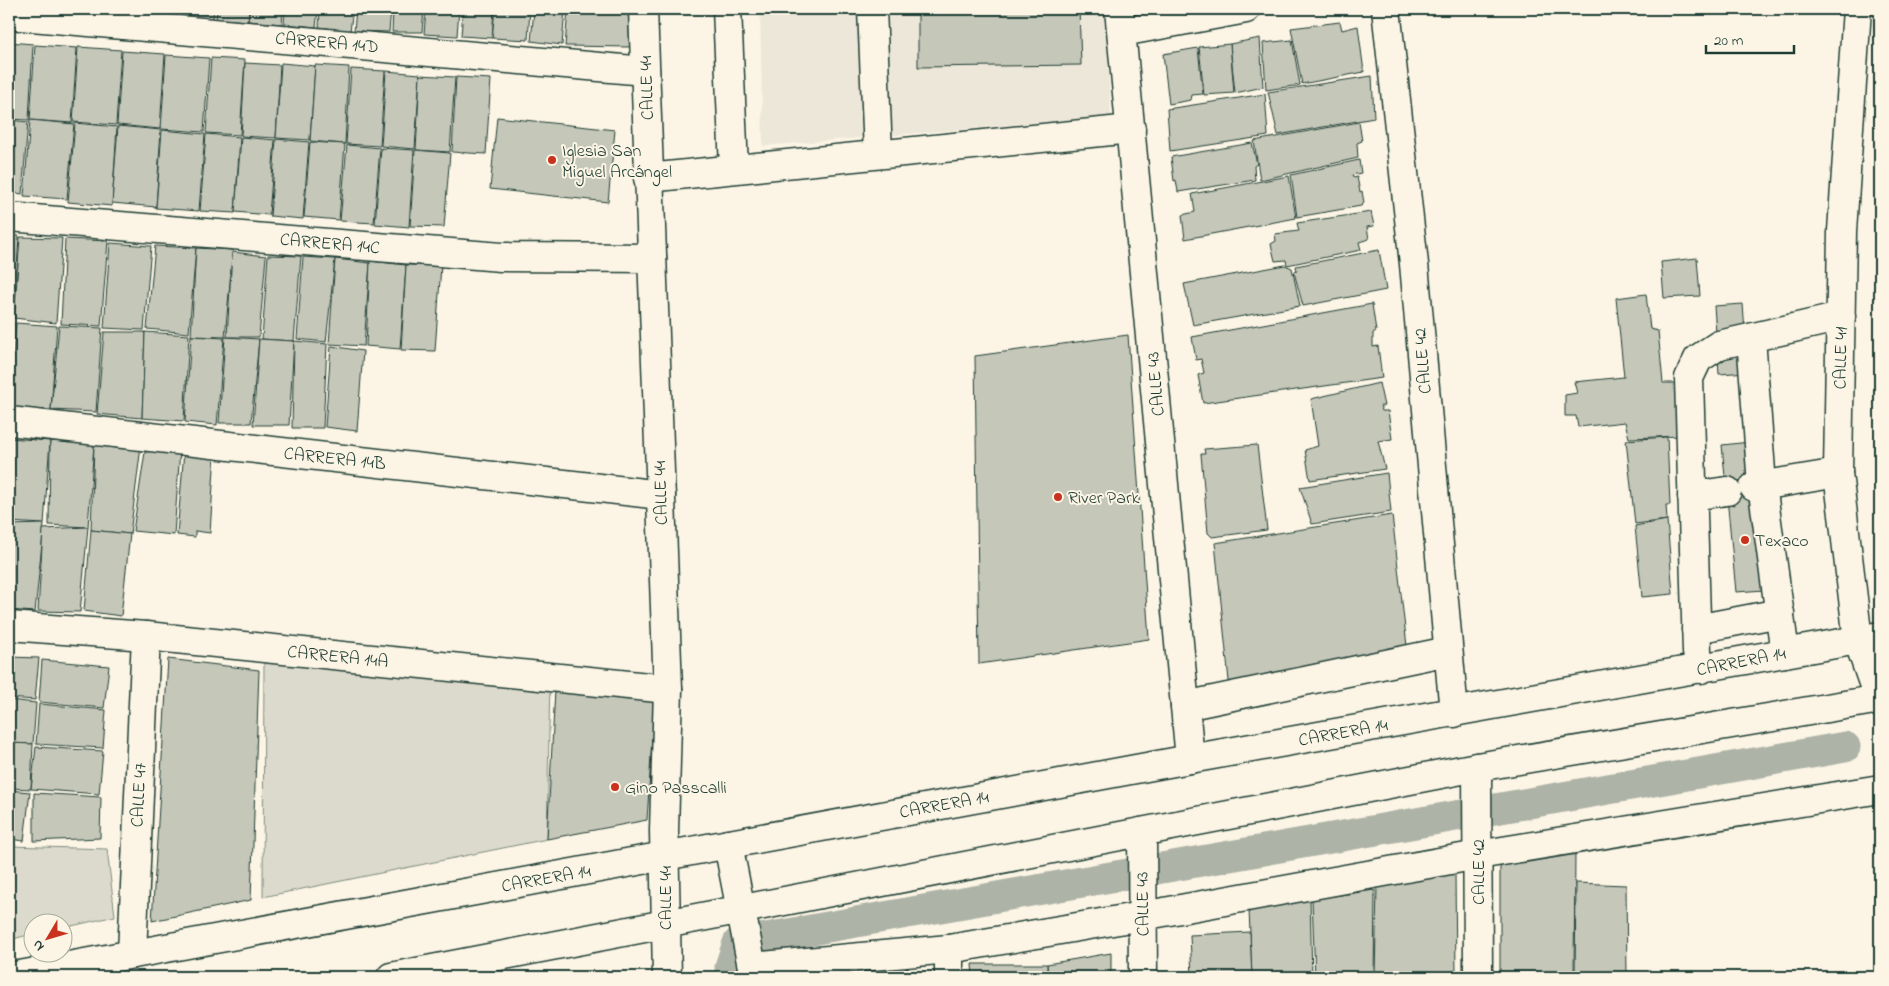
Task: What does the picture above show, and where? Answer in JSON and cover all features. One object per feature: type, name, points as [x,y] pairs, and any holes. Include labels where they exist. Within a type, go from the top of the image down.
[{"type":"street","name":"CALLE 44","points":[[643,9],[668,689],[665,856],[666,977]]},
{"type":"street","points":[[727,9],[734,168]]},
{"type":"street","points":[[872,9],[878,154]]},
{"type":"street","points":[[1120,20],[1246,9]]},
{"type":"street","name":"CALLE 42","points":[[1386,9],[1414,264],[1454,713]]},
{"type":"street","name":"CALLE 41","points":[[1857,9],[1842,231],[1838,473],[1880,700]]},
{"type":"street","name":"CARRERA 14D","points":[[9,15],[645,71]]},
{"type":"street","name":"CALLE 43","points":[[1120,20],[1190,759]]},
{"type":"street","points":[[648,178],[1131,129]]},
{"type":"street","name":"CARRERA 14C","points":[[9,217],[501,257],[652,258]]},
{"type":"street","points":[[1701,669],[1697,652],[1696,629],[1690,378],[1698,358],[1719,345],[1841,317]]},
{"type":"street","points":[[1751,338],[1758,486],[1785,653]]},
{"type":"street","name":"CARRERA 14B","points":[[9,421],[660,495]]},
{"type":"street","points":[[1758,486],[1838,473]]},
{"type":"street","points":[[1692,496],[1727,491]]},
{"type":"street","points":[[1696,629],[1780,613]]},
{"type":"street","name":"CARRERA 14A","points":[[9,626],[146,636],[668,689]]},
{"type":"street","name":"CALLE 47","points":[[132,954],[146,636]]},
{"type":"street","name":"CARRERA 14","points":[[9,977],[1190,759],[1869,638]]},
{"type":"street","points":[[1185,706],[1448,651]]},
{"type":"street","points":[[748,948],[1142,841],[1476,767],[1880,700]]},
{"type":"street","name":"CALLE 42","points":[[1476,767],[1478,977]]},
{"type":"street","points":[[391,977],[665,925],[748,948],[949,949],[1142,905],[1478,844],[1880,789]]},
{"type":"street","name":"CALLE 43","points":[[1142,841],[1143,977]]},
{"type":"street","points":[[728,844],[748,948]]},
{"type":"street","points":[[949,949],[949,977]]},
{"type":"shaded area","points":[[760,9],[1105,9],[1111,117],[763,146]]},
{"type":"shaded area","points":[[264,659],[550,677],[547,839],[263,897]]},
{"type":"shaded area","points":[[9,846],[107,849],[115,916],[72,926],[72,914],[22,914],[22,937],[9,940]]},
{"type":"building","points":[[94,9],[125,9],[125,13]]},
{"type":"building","points":[[128,9],[168,9],[168,16],[128,13]]},
{"type":"building","points":[[172,9],[214,9],[213,19],[172,16]]},
{"type":"building","points":[[217,9],[249,9],[248,21],[216,19]]},
{"type":"building","points":[[250,9],[283,9],[282,24],[248,21]]},
{"type":"building","points":[[285,9],[318,9],[316,27],[284,24]]},
{"type":"building","points":[[320,9],[353,9],[350,31],[319,27]]},
{"type":"building","points":[[356,9],[391,9],[389,32],[354,31]]},
{"type":"building","points":[[393,9],[424,9],[422,32],[392,32]]},
{"type":"building","points":[[426,9],[459,9],[457,36],[424,34]]},
{"type":"building","points":[[463,9],[494,9],[492,38],[461,36]]},
{"type":"building","points":[[495,9],[530,9],[528,40],[492,38]]},
{"type":"building","points":[[534,9],[565,9],[562,45],[531,41]]},
{"type":"building","points":[[568,9],[628,9],[630,47],[565,46]]},
{"type":"building","points":[[918,9],[1079,9],[1081,65],[918,67]]},
{"type":"building","points":[[1340,22],[1342,30],[1358,26],[1364,72],[1302,84],[1291,28]]},
{"type":"building","points":[[1260,38],[1263,87],[1235,93],[1230,44]]},
{"type":"building","points":[[1292,40],[1300,85],[1266,90],[1263,43]]},
{"type":"building","points":[[9,42],[33,44],[29,120],[9,119]]},
{"type":"building","points":[[1230,44],[1234,93],[1204,95],[1199,47]]},
{"type":"building","points":[[35,45],[77,48],[72,123],[30,120]]},
{"type":"building","points":[[78,47],[121,50],[116,125],[73,122]]},
{"type":"building","points":[[1198,48],[1203,94],[1192,95],[1191,100],[1169,104],[1163,54]]},
{"type":"building","points":[[122,51],[165,54],[160,129],[117,125]]},
{"type":"building","points":[[166,55],[209,58],[204,132],[161,129]]},
{"type":"building","points":[[211,58],[245,60],[240,135],[206,133]]},
{"type":"building","points":[[245,63],[280,65],[276,138],[241,136]]},
{"type":"building","points":[[281,63],[315,66],[310,140],[276,138]]},
{"type":"building","points":[[315,65],[349,67],[345,144],[310,141]]},
{"type":"building","points":[[351,69],[385,71],[380,146],[346,144]]},
{"type":"building","points":[[386,71],[420,74],[415,149],[381,146]]},
{"type":"building","points":[[420,75],[455,77],[450,152],[416,150]]},
{"type":"building","points":[[1372,76],[1374,118],[1278,135],[1268,92]]},
{"type":"building","points":[[456,77],[491,79],[486,154],[452,152]]},
{"type":"building","points":[[1265,94],[1268,136],[1170,151],[1167,109]]},
{"type":"building","name":"Iglesia San Miguel Arcángel","points":[[497,117],[615,130],[608,202],[490,189]]},
{"type":"building","points":[[9,120],[28,122],[22,194],[9,192]]},
{"type":"building","points":[[30,120],[74,124],[67,199],[24,196]]},
{"type":"building","points":[[1359,122],[1362,141],[1357,143],[1358,158],[1260,180],[1254,141]]},
{"type":"building","points":[[75,123],[117,127],[112,206],[68,202]]},
{"type":"building","points":[[118,126],[161,130],[156,207],[112,203]]},
{"type":"building","points":[[162,130],[205,134],[199,211],[156,208]]},
{"type":"building","points":[[206,134],[240,137],[235,213],[200,211]]},
{"type":"building","points":[[241,137],[275,140],[269,215],[235,212]]},
{"type":"building","points":[[276,139],[309,142],[303,219],[270,216]]},
{"type":"building","points":[[310,142],[345,144],[339,220],[304,217]]},
{"type":"building","points":[[1252,143],[1257,164],[1254,166],[1255,180],[1178,192],[1176,180],[1174,181],[1171,157]]},
{"type":"building","points":[[347,145],[380,148],[374,223],[340,221]]},
{"type":"building","points":[[381,148],[414,150],[409,227],[375,224]]},
{"type":"building","points":[[415,150],[450,153],[444,227],[410,226]]},
{"type":"building","points":[[1359,160],[1361,173],[1352,175],[1354,178],[1357,177],[1360,192],[1362,191],[1364,203],[1361,206],[1297,217],[1291,175]]},
{"type":"building","points":[[1289,176],[1296,218],[1185,239],[1182,215],[1195,212],[1192,194]]},
{"type":"building","points":[[1371,212],[1374,226],[1367,227],[1369,239],[1359,242],[1361,250],[1287,265],[1286,260],[1275,261],[1271,244],[1276,241],[1275,234],[1299,231],[1297,223]]},
{"type":"building","points":[[9,235],[19,236],[14,318],[9,318]]},
{"type":"building","points":[[20,237],[62,238],[56,323],[14,318]]},
{"type":"building","points":[[65,239],[108,241],[101,326],[61,324]]},
{"type":"building","points":[[110,243],[151,246],[144,330],[104,328]]},
{"type":"building","points":[[155,246],[196,248],[189,333],[147,329]]},
{"type":"building","points":[[196,248],[233,250],[225,337],[191,336]]},
{"type":"building","points":[[1379,250],[1386,290],[1303,306],[1294,272],[1297,271],[1296,266]]},
{"type":"building","points":[[232,252],[266,256],[259,337],[227,337]]},
{"type":"building","points":[[268,255],[301,256],[294,341],[262,339]]},
{"type":"building","points":[[303,257],[335,259],[326,342],[297,339]]},
{"type":"building","points":[[1697,258],[1700,296],[1664,298],[1661,262]]},
{"type":"building","points":[[335,259],[370,263],[364,346],[329,344]]},
{"type":"building","points":[[370,261],[406,265],[400,349],[366,346]]},
{"type":"building","points":[[406,265],[441,265],[435,351],[401,350]]},
{"type":"building","points":[[1285,265],[1292,268],[1300,306],[1193,325],[1184,284]]},
{"type":"building","points":[[1646,294],[1650,329],[1658,331],[1663,383],[1676,383],[1681,436],[1629,438],[1625,422],[1578,427],[1576,416],[1565,416],[1565,395],[1577,393],[1574,382],[1624,377],[1616,298]]},
{"type":"building","points":[[1372,304],[1376,331],[1373,333],[1373,347],[1378,346],[1382,378],[1203,403],[1198,375],[1204,373],[1201,359],[1196,360],[1192,337]]},
{"type":"building","points":[[1743,304],[1748,372],[1719,374],[1714,306]]},
{"type":"building","points":[[9,321],[14,322],[9,380]]},
{"type":"building","points":[[16,323],[57,326],[51,410],[9,408]]},
{"type":"building","points":[[59,326],[102,328],[96,412],[51,410]]},
{"type":"building","points":[[104,332],[145,332],[142,418],[97,414]]},
{"type":"building","points":[[145,332],[189,335],[184,421],[142,418]]},
{"type":"building","name":"River Park","points":[[1128,335],[1149,639],[979,664],[975,356]]},
{"type":"building","points":[[191,336],[224,338],[217,425],[185,422]]},
{"type":"building","points":[[225,337],[259,339],[251,423],[219,423]]},
{"type":"building","points":[[259,339],[294,341],[289,425],[253,425]]},
{"type":"building","points":[[294,341],[327,344],[323,428],[292,428]]},
{"type":"building","points":[[331,346],[363,351],[357,431],[325,427]]},
{"type":"building","points":[[1379,383],[1384,406],[1380,406],[1382,411],[1388,411],[1392,439],[1378,441],[1385,469],[1310,480],[1305,450],[1318,446],[1311,399]]},
{"type":"building","points":[[1667,437],[1670,505],[1666,505],[1667,520],[1635,524],[1626,440]]},
{"type":"building","points":[[9,438],[50,441],[44,524],[9,522]]},
{"type":"building","points":[[50,441],[94,444],[88,527],[49,525]]},
{"type":"building","name":"Texaco","points":[[1750,442],[1764,590],[1736,592],[1722,445]]},
{"type":"building","points":[[94,444],[141,446],[130,534],[91,530]]},
{"type":"building","points":[[1257,445],[1267,530],[1212,537],[1208,533],[1201,454],[1205,454],[1204,449]]},
{"type":"building","points":[[180,449],[174,535],[133,531],[145,452]]},
{"type":"building","points":[[184,451],[215,452],[210,533],[195,531],[195,537],[177,535]]},
{"type":"building","points":[[1387,473],[1391,512],[1312,524],[1300,487]]},
{"type":"building","points":[[1392,515],[1408,655],[1230,691],[1215,543]]},
{"type":"building","points":[[1667,520],[1673,594],[1642,597],[1635,526]]},
{"type":"building","points":[[44,524],[35,612],[9,610],[9,525]]},
{"type":"building","points":[[88,527],[80,612],[38,611],[43,529]]},
{"type":"building","points":[[91,530],[130,534],[121,616],[84,611]]},
{"type":"building","points":[[9,657],[39,658],[35,700],[9,698]]},
{"type":"building","points":[[168,659],[259,670],[251,900],[152,921]]},
{"type":"building","points":[[42,660],[109,666],[104,708],[39,702]]},
{"type":"building","points":[[555,690],[655,695],[647,820],[547,839]]},
{"type":"building","points":[[9,700],[36,703],[33,744],[9,743]]},
{"type":"building","points":[[39,704],[106,710],[103,748],[36,744]]},
{"type":"building","points":[[9,743],[33,744],[31,789],[9,788]]},
{"type":"building","points":[[36,747],[103,751],[99,794],[31,789]]},
{"type":"building","points":[[9,790],[30,792],[24,841],[9,839]]},
{"type":"building","points":[[34,793],[101,797],[100,838],[34,841]]},
{"type":"building","points":[[1575,850],[1574,977],[1500,977],[1500,864]]},
{"type":"building","points":[[1455,873],[1456,977],[1375,977],[1377,887]]},
{"type":"building","points":[[1576,883],[1626,885],[1627,977],[1575,977]]},
{"type":"building","points":[[1375,890],[1374,977],[1315,977],[1312,899]]},
{"type":"building","points":[[1310,899],[1312,977],[1252,977],[1249,910]]},
{"type":"building","points":[[1250,932],[1252,977],[1192,977],[1190,935]]},
{"type":"building","points":[[1111,953],[1111,977],[1048,977],[1047,964]]},
{"type":"building","points":[[972,964],[1047,964],[1047,977],[973,977]]},
{"type":"waterway","points":[[730,977],[730,967],[738,943],[1845,747]]},
{"type":"place","name":"Iglesia San Miguel Arcángel","points":[[552,160]]},
{"type":"place","name":"River Park","points":[[1058,497]]},
{"type":"place","name":"Texaco","points":[[1745,540]]},
{"type":"place","name":"Gino Passcalli","points":[[615,787]]}]
